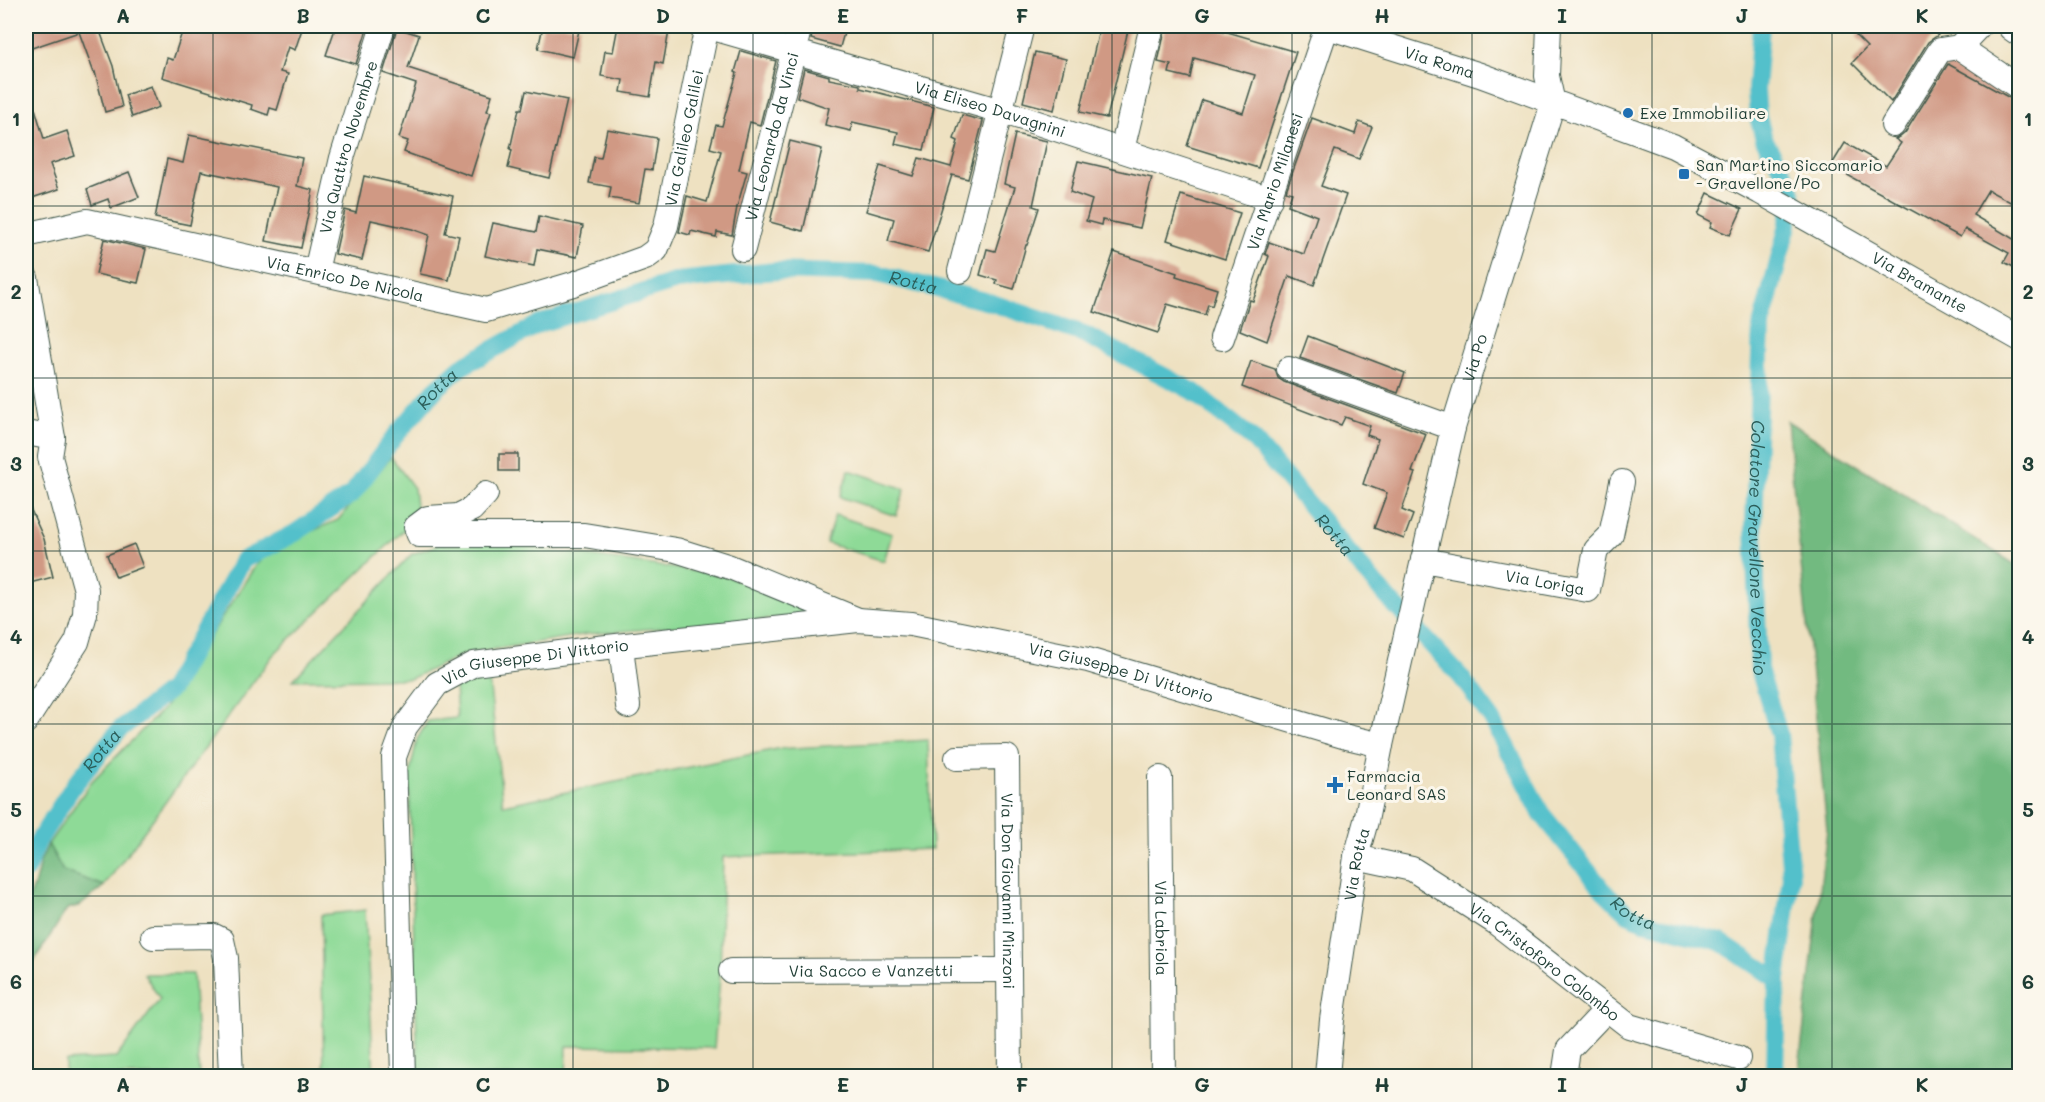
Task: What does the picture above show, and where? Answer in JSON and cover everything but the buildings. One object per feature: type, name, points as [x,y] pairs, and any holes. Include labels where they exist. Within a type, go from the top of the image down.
[{"type":"main road","points":[[2013,26],[2019,31]]},
{"type":"street","name":"Via Quattro Novembre","points":[[316,272],[342,158],[383,26]]},
{"type":"street","name":"Via Eliseo Davagnini","points":[[707,26],[1001,111],[1270,200]]},
{"type":"street","name":"Via Galileo Galilei","points":[[656,250],[666,226],[707,26]]},
{"type":"street","name":"Via Leonardo da Vinci","points":[[743,249],[800,26]]},
{"type":"street","points":[[960,271],[1022,26]]},
{"type":"street","points":[[1122,150],[1152,26]]},
{"type":"street","name":"Via Roma","points":[[1326,26],[1480,75],[1673,146],[1760,192]]},
{"type":"street","name":"Via Mario Milanesi","points":[[1222,338],[1270,200],[1326,26]]},
{"type":"street","points":[[1549,26],[1547,76],[1553,103]]},
{"type":"street","points":[[1893,125],[1940,50],[1959,47],[1979,26]]},
{"type":"street","points":[[1959,47],[2019,88]]},
{"type":"street","name":"Via Po","points":[[1410,618],[1453,428],[1553,103]]},
{"type":"street","name":"Via Bramante","points":[[1760,192],[2019,339]]},
{"type":"street","name":"Via Enrico De Nicola","points":[[26,236],[87,221],[486,310],[584,280],[645,258],[656,250]]},
{"type":"street","points":[[26,278],[53,438],[50,457],[86,590],[85,614],[77,642],[26,721]]},
{"type":"street","points":[[1289,369],[1453,428]]},
{"type":"street","points":[[26,433],[53,438]]},
{"type":"street","name":"Via Loriga","points":[[1423,560],[1588,590],[1596,550],[1611,535],[1622,482]]},
{"type":"street","name":"Via Giuseppe Di Vittorio","points":[[486,494],[472,509],[458,516],[428,518],[416,527],[419,535],[585,535],[676,550],[730,567],[858,620]]},
{"type":"street","name":"Via Rotta","points":[[1327,1077],[1332,1020],[1356,857],[1366,821],[1410,618]]},
{"type":"street","name":"Via Giuseppe Di Vittorio","points":[[403,1077],[394,757],[405,727],[437,684],[474,664],[858,620],[911,624],[1088,660],[1381,746]]},
{"type":"street","points":[[621,646],[628,706]]},
{"type":"street","name":"Via Don Giovanni Minzoni","points":[[957,758],[1007,757],[1010,1077]]},
{"type":"street","name":"Via Labriola","points":[[1160,778],[1163,1077]]},
{"type":"street","name":"Via Cristoforo Colombo","points":[[1356,857],[1412,869],[1495,922],[1629,1026],[1738,1058]]},
{"type":"street","points":[[153,937],[214,936],[222,940],[226,958],[231,1077]]},
{"type":"street","name":"Via Sacco e Vanzetti","points":[[731,971],[1009,970]]},
{"type":"street","points":[[1564,1077],[1568,1050],[1607,1009]]},
{"type":"green space","points":[[1787,421],[2019,567],[2019,1076],[1798,1076],[1827,830]]},
{"type":"green space","points":[[391,457],[414,488],[417,515],[273,655],[104,886],[63,871],[48,844],[92,781],[164,708],[255,566],[273,548],[338,520]]},
{"type":"green space","points":[[849,470],[905,489],[896,516],[840,497]]},
{"type":"green space","points":[[835,515],[892,534],[884,561],[826,543]]},
{"type":"green space","points":[[502,543],[727,576],[818,615],[588,634],[464,654],[410,679],[293,680],[412,554],[440,544]]},
{"type":"green space","points":[[489,679],[503,805],[777,749],[928,740],[932,849],[723,857],[720,977],[714,1048],[567,1046],[566,1076],[418,1076],[409,777],[417,739],[428,721],[457,718],[455,686]]},
{"type":"green space","points":[[48,844],[63,871],[104,886],[81,905],[67,909],[26,974],[26,905]]},
{"type":"green space","points":[[365,910],[374,1076],[324,1076],[321,915]]},
{"type":"green space","points":[[144,974],[193,974],[199,1076],[65,1076],[65,1061],[116,1058],[160,999]]},
{"type":"waterway","name":"Colatore Gravellone Vecchio","points":[[1761,26],[1756,90],[1758,117],[1764,139],[1784,173],[1793,195],[1787,229],[1761,326],[1754,526],[1759,669],[1779,734],[1791,877],[1777,979],[1775,1076]]},
{"type":"waterway","name":"Rotta","points":[[26,870],[38,841],[74,785],[119,730],[171,689],[243,560],[295,533],[352,494],[396,435],[435,390],[461,367],[539,324],[677,281],[775,271],[878,274],[989,302],[1084,334],[1194,392],[1255,441],[1376,585],[1461,677],[1492,719],[1541,813],[1604,891],[1628,914],[1646,922],[1721,942],[1777,979]]},
{"type":"place","name":"Exe Immobiliare","points":[[1628,113]]},
{"type":"place","name":"San Martino Siccomario - Gravellone/Po","points":[[1684,174]]},
{"type":"place","name":"Farmacia Leonard SAS","points":[[1335,785]]}]
